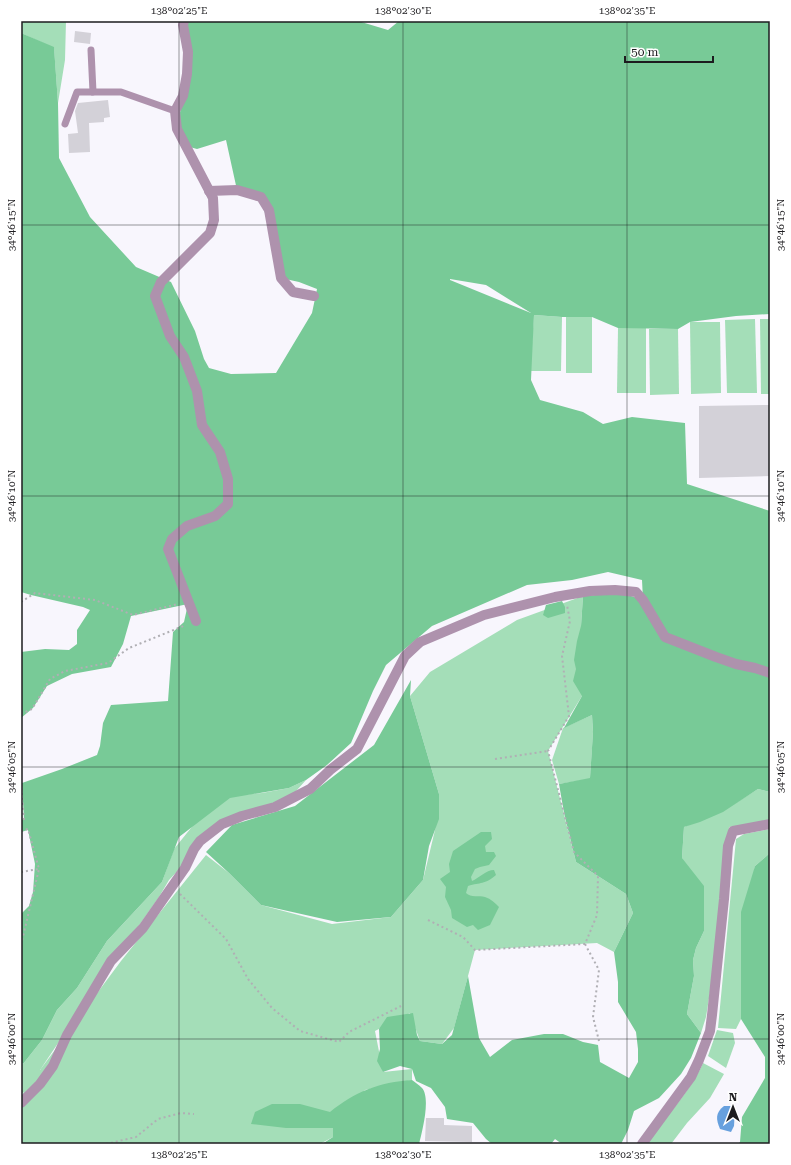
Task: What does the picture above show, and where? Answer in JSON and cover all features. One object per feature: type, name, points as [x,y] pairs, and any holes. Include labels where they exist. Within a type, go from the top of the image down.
[{"type":"street","points":[[184,21],[182,25],[188,52],[187,74],[182,96],[175,111],[177,129],[213,198],[214,220],[210,233],[161,282],[156,296],[170,336],[184,356],[197,391],[202,424],[220,452],[228,479],[228,504],[215,516],[187,526],[172,539],[168,549],[196,621]]},
{"type":"street","points":[[210,191],[237,190],[261,197],[269,210],[281,278],[293,292],[314,296]]},
{"type":"street","points":[[21,1103],[40,1084],[53,1066],[67,1035],[111,961],[143,928],[185,868],[194,849],[200,841],[222,824],[242,816],[275,807],[310,789],[330,770],[357,749],[405,656],[420,642],[484,615],[566,595],[596,590],[615,590],[636,592],[643,600],[665,637],[736,664],[756,668],[770,673]]},
{"type":"street","points":[[642,1144],[691,1077],[710,1031],[728,846],[733,831],[770,824]]},
{"type":"lane","points":[[91,50],[93,92]]},
{"type":"lane","points":[[65,124],[77,92],[121,92],[175,111]]},
{"type":"path","points":[[21,602],[35,593],[95,600],[133,615],[189,602]]},
{"type":"path","points":[[566,595],[570,621],[562,656],[569,716],[548,751],[574,852],[598,876],[597,915],[585,944]]},
{"type":"path","points":[[21,714],[32,709],[50,679],[65,671],[108,663],[129,648],[196,621]]},
{"type":"path","points":[[496,759],[548,751]]},
{"type":"path","points":[[21,783],[24,819],[21,820]]},
{"type":"path","points":[[21,832],[28,829],[39,869],[21,945]]},
{"type":"path","points":[[21,872],[39,869]]},
{"type":"path","points":[[172,886],[226,939],[248,979],[272,1008],[300,1031],[339,1042],[349,1032],[400,1006]]},
{"type":"path","points":[[428,920],[463,937],[475,950],[585,944]]},
{"type":"path","points":[[585,944],[599,970],[593,1017],[599,1041]]},
{"type":"path","points":[[106,1144],[136,1137],[158,1119],[181,1113],[194,1114]]},
{"type":"green space","points":[[21,21],[66,21],[65,60],[58,103],[54,48],[21,33]]},
{"type":"green space","points":[[184,21],[358,21],[388,30],[399,21],[770,21],[770,314],[736,316],[690,322],[678,329],[618,328],[592,317],[534,315],[531,380],[540,400],[583,412],[603,424],[632,417],[685,423],[687,484],[770,511],[770,792],[758,789],[723,812],[684,827],[682,858],[704,886],[704,931],[696,948],[693,960],[694,976],[687,1014],[701,1033],[691,1058],[681,1074],[659,1098],[634,1111],[628,1130],[621,1144],[562,1144],[555,1139],[551,1144],[492,1144],[473,1123],[447,1119],[445,1107],[431,1088],[416,1081],[412,1069],[400,1066],[383,1072],[377,1061],[380,1049],[379,1029],[387,1017],[413,1013],[417,1035],[420,1041],[442,1044],[452,1035],[468,976],[479,1038],[490,1057],[512,1040],[544,1034],[563,1034],[583,1042],[598,1045],[600,1062],[629,1078],[638,1062],[636,1032],[618,1002],[618,982],[614,952],[633,913],[626,894],[576,862],[564,813],[559,784],[590,778],[593,732],[592,715],[564,728],[582,696],[573,681],[576,669],[574,660],[581,626],[583,596],[622,593],[643,600],[642,580],[608,572],[572,580],[527,585],[432,626],[386,665],[373,691],[351,743],[327,765],[306,780],[289,788],[230,798],[179,837],[162,882],[107,941],[77,988],[57,1010],[42,1040],[23,1064],[21,1061],[21,914],[29,906],[33,892],[35,864],[28,830],[21,832],[21,820],[24,819],[22,783],[97,755],[100,746],[103,723],[111,705],[168,701],[173,632],[184,622],[188,604],[131,616],[123,644],[111,667],[72,674],[47,686],[33,708],[21,718],[21,652],[45,649],[69,650],[77,644],[77,630],[90,610],[21,592],[21,33],[54,47],[58,103],[59,158],[90,217],[136,267],[171,282],[195,331],[204,359],[209,368],[231,374],[276,373],[312,313],[317,289],[299,282],[281,278],[261,197],[237,190],[226,140],[197,149],[186,146],[177,129],[183,96]],"holes":[[[450,279],[486,285],[531,313]]]},
{"type":"green space","points":[[534,315],[562,317],[561,371],[530,371]]},
{"type":"green space","points":[[566,317],[592,317],[592,373],[566,373]]},
{"type":"green space","points":[[755,319],[757,393],[727,393],[725,320]]},
{"type":"green space","points":[[760,319],[770,319],[770,394],[761,394]]},
{"type":"green space","points":[[690,322],[720,322],[721,393],[691,394]]},
{"type":"green space","points":[[618,328],[646,328],[646,393],[617,393]]},
{"type":"green space","points":[[649,329],[678,329],[679,394],[650,395]]},
{"type":"green space","points":[[583,596],[581,626],[582,696],[548,751],[576,862],[626,894],[633,913],[614,952],[597,943],[475,950],[454,1028],[442,1044],[420,1041],[410,1013],[375,1031],[383,1072],[412,1069],[412,1080],[365,1090],[333,1128],[333,1137],[320,1144],[21,1144],[21,1097],[24,1092],[21,1094],[21,1061],[23,1064],[42,1040],[57,1010],[77,988],[107,941],[162,882],[174,849],[195,823],[230,796],[262,793],[289,788],[306,780],[288,800],[263,807],[205,838],[188,860],[169,880],[159,897],[40,1070],[121,961],[206,855],[229,873],[261,905],[332,924],[391,917],[423,880],[435,830],[439,794],[410,696],[430,672],[517,620]]},
{"type":"green space","points":[[562,601],[565,607],[565,613],[548,618],[543,615],[546,605]]},
{"type":"green space","points":[[411,680],[410,696],[439,794],[439,819],[429,846],[423,880],[391,917],[337,922],[261,905],[206,852],[232,825],[295,806],[374,745]]},
{"type":"green space","points":[[592,715],[593,732],[590,779],[559,784],[552,760],[563,728]]},
{"type":"green space","points":[[758,789],[770,792],[770,822],[729,827],[723,911],[706,1017],[701,1033],[687,1014],[694,976],[693,960],[696,948],[704,931],[682,858],[684,827],[734,804]]},
{"type":"green space","points":[[770,829],[770,853],[755,866],[741,958],[741,1019],[736,1029],[718,1028],[736,839],[744,834]]},
{"type":"green space","points":[[481,832],[491,832],[492,839],[485,846],[486,852],[494,852],[496,856],[489,865],[475,869],[471,877],[472,881],[491,870],[494,870],[496,875],[485,882],[468,886],[466,893],[468,895],[483,896],[493,901],[499,907],[490,925],[478,930],[473,925],[467,927],[452,918],[451,910],[445,897],[446,887],[440,879],[450,872],[449,864],[453,851]]},
{"type":"green space","points":[[770,853],[770,1144],[738,1144],[740,1142],[742,1117],[765,1078],[765,1057],[741,1019],[741,912],[755,866]]},
{"type":"green space","points":[[717,1030],[733,1033],[735,1043],[726,1068],[708,1056]]},
{"type":"green space","points":[[703,1063],[724,1074],[710,1098],[687,1123],[671,1144],[643,1144],[684,1095],[698,1074]]},
{"type":"green space","points":[[412,1080],[422,1088],[426,1099],[425,1115],[419,1144],[322,1144],[333,1137],[333,1128],[286,1128],[251,1124],[255,1112],[272,1104],[300,1104],[330,1112],[339,1105],[368,1089],[389,1083]]},
{"type":"water","points":[[724,1106],[735,1108],[734,1126],[731,1132],[720,1129],[718,1122],[717,1116],[719,1111]]},
{"type":"building","points":[[75,31],[91,33],[90,44],[74,42]]},
{"type":"building","points":[[108,100],[110,117],[104,118],[104,122],[89,123],[90,152],[69,153],[68,134],[78,133],[75,111],[78,103]]},
{"type":"building","points":[[770,405],[770,476],[699,478],[699,406]]},
{"type":"building","points":[[426,1118],[444,1118],[444,1125],[472,1126],[472,1142],[425,1141]]}]
